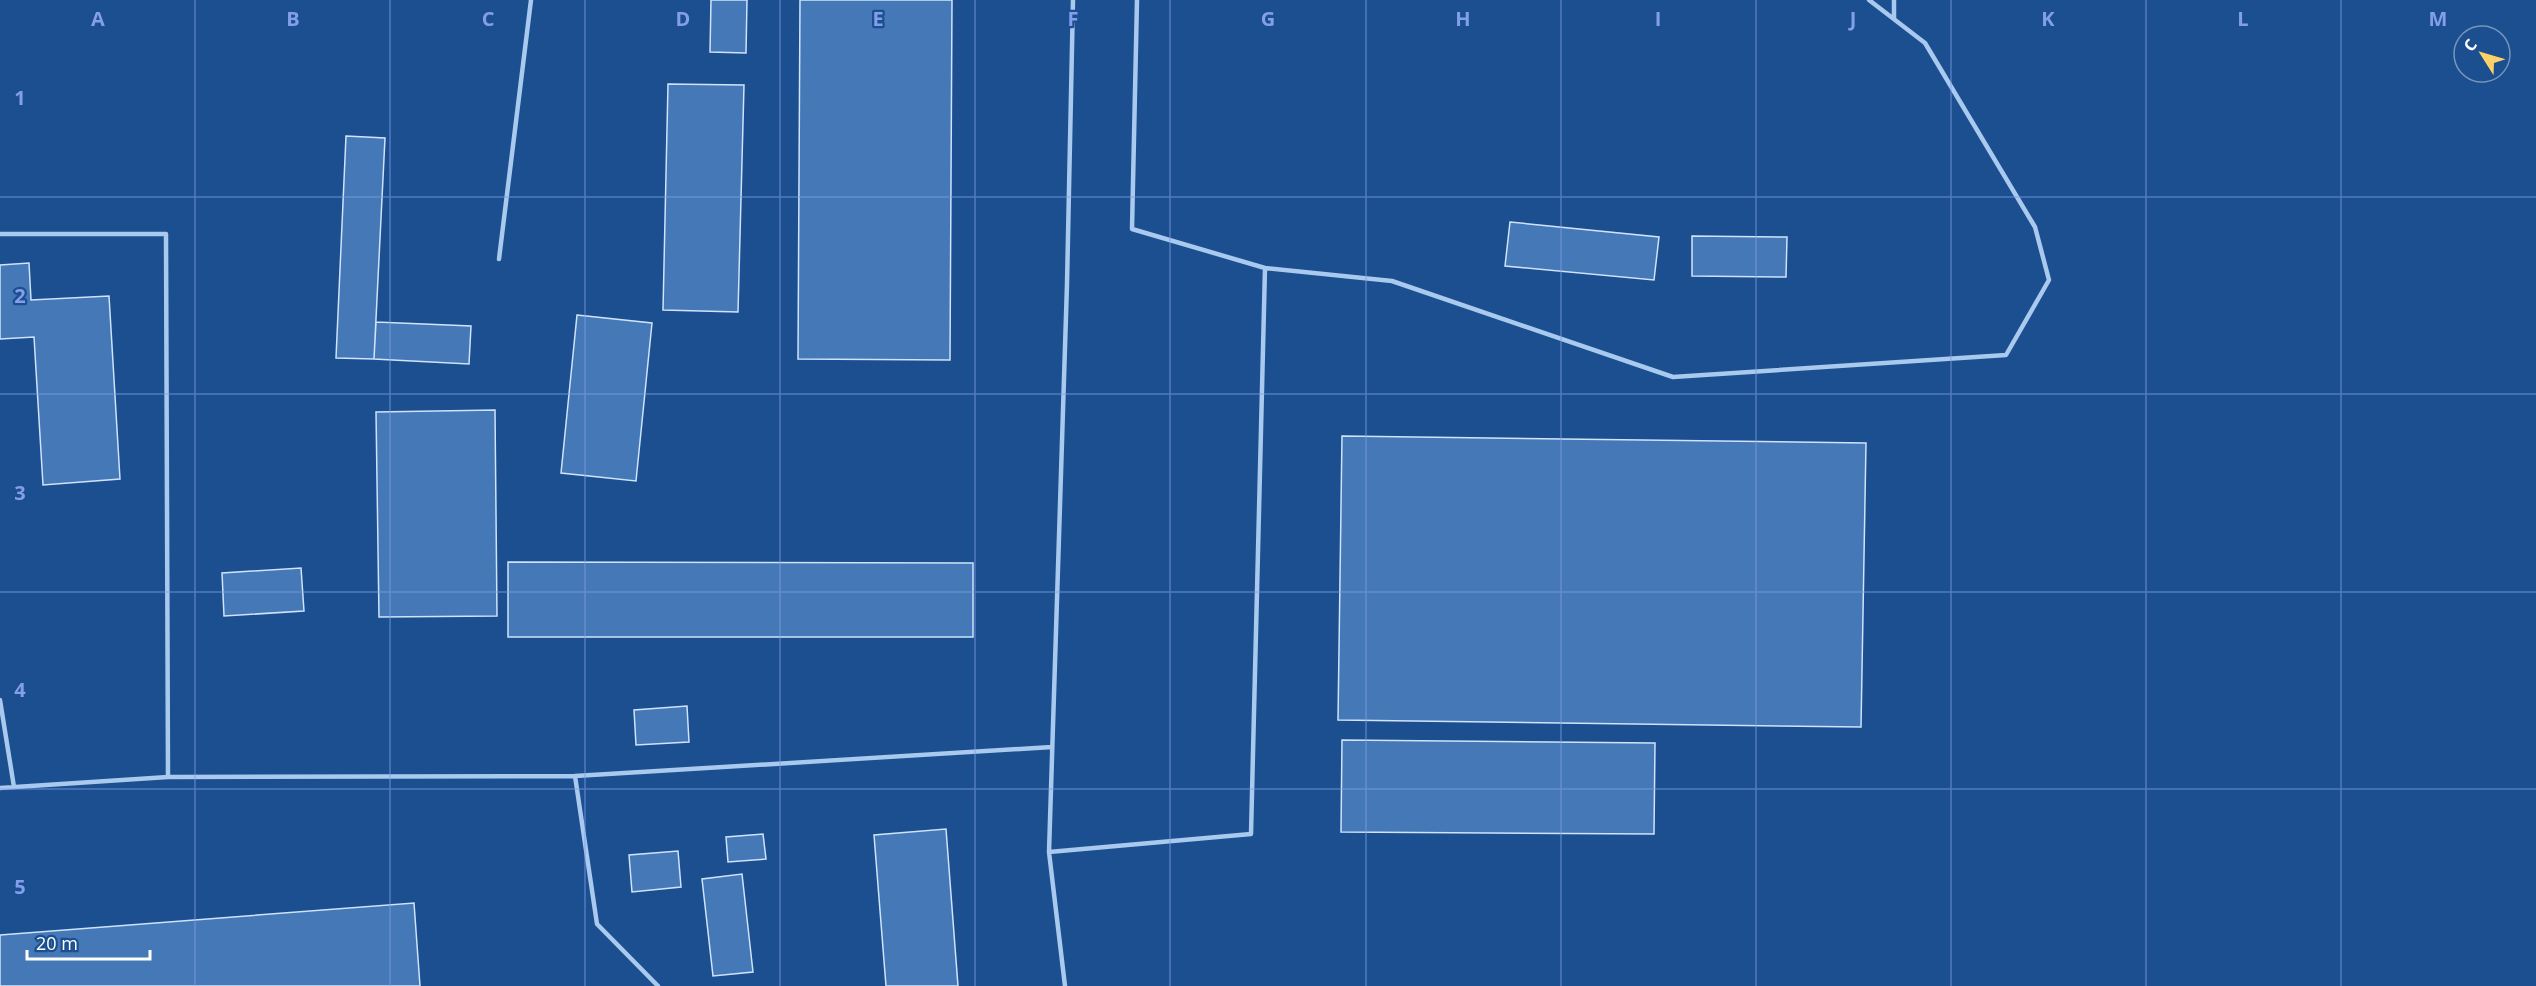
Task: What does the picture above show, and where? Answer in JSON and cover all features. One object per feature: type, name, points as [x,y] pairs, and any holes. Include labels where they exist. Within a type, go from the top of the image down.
[{"type":"lane","points":[[499,259],[531,0]]},
{"type":"lane","points":[[1065,986],[1049,852],[1067,296],[1073,0]]},
{"type":"lane","points":[[1137,0],[1132,229],[1265,268],[1392,281],[1673,377],[2006,355],[2049,280],[2035,227],[1925,43],[1869,0]]},
{"type":"lane","points":[[1894,0],[1894,19]]},
{"type":"lane","points":[[0,234],[166,234],[168,777]]},
{"type":"lane","points":[[1049,852],[1251,834],[1265,268]]},
{"type":"lane","points":[[0,700],[14,787]]},
{"type":"lane","points":[[0,788],[168,777],[575,776],[1052,747]]},
{"type":"lane","points":[[575,776],[597,924],[658,986]]},
{"type":"building","points":[[711,0],[747,0],[746,53],[710,52]]},
{"type":"building","points":[[800,0],[952,0],[950,360],[798,359]]},
{"type":"building","points":[[668,84],[744,85],[738,312],[663,310]]},
{"type":"building","points":[[346,136],[385,138],[374,359],[336,358]]},
{"type":"building","points":[[1510,222],[1659,237],[1654,280],[1505,266]]},
{"type":"building","points":[[1692,236],[1787,237],[1786,277],[1692,276]]},
{"type":"building","points":[[29,263],[31,300],[109,296],[120,479],[43,485],[34,337],[0,339],[0,265]]},
{"type":"building","points":[[577,315],[652,323],[636,481],[561,473]]},
{"type":"building","points":[[376,322],[471,326],[469,364],[374,359]]},
{"type":"building","points":[[495,410],[497,616],[379,617],[376,412]]},
{"type":"building","points":[[1342,436],[1866,443],[1861,727],[1338,720]]},
{"type":"building","points":[[508,562],[973,563],[973,637],[508,637]]},
{"type":"building","points":[[301,568],[304,611],[224,616],[222,573]]},
{"type":"building","points":[[687,706],[689,742],[636,745],[634,710]]},
{"type":"building","points":[[1342,740],[1655,743],[1654,834],[1341,832]]},
{"type":"building","points":[[946,829],[958,986],[886,986],[874,835]]},
{"type":"building","points":[[763,834],[766,859],[728,862],[726,837]]},
{"type":"building","points":[[678,851],[681,887],[632,892],[629,855]]},
{"type":"building","points":[[742,874],[753,972],[713,976],[702,879]]},
{"type":"building","points":[[414,903],[420,986],[0,986],[0,935]]}]
